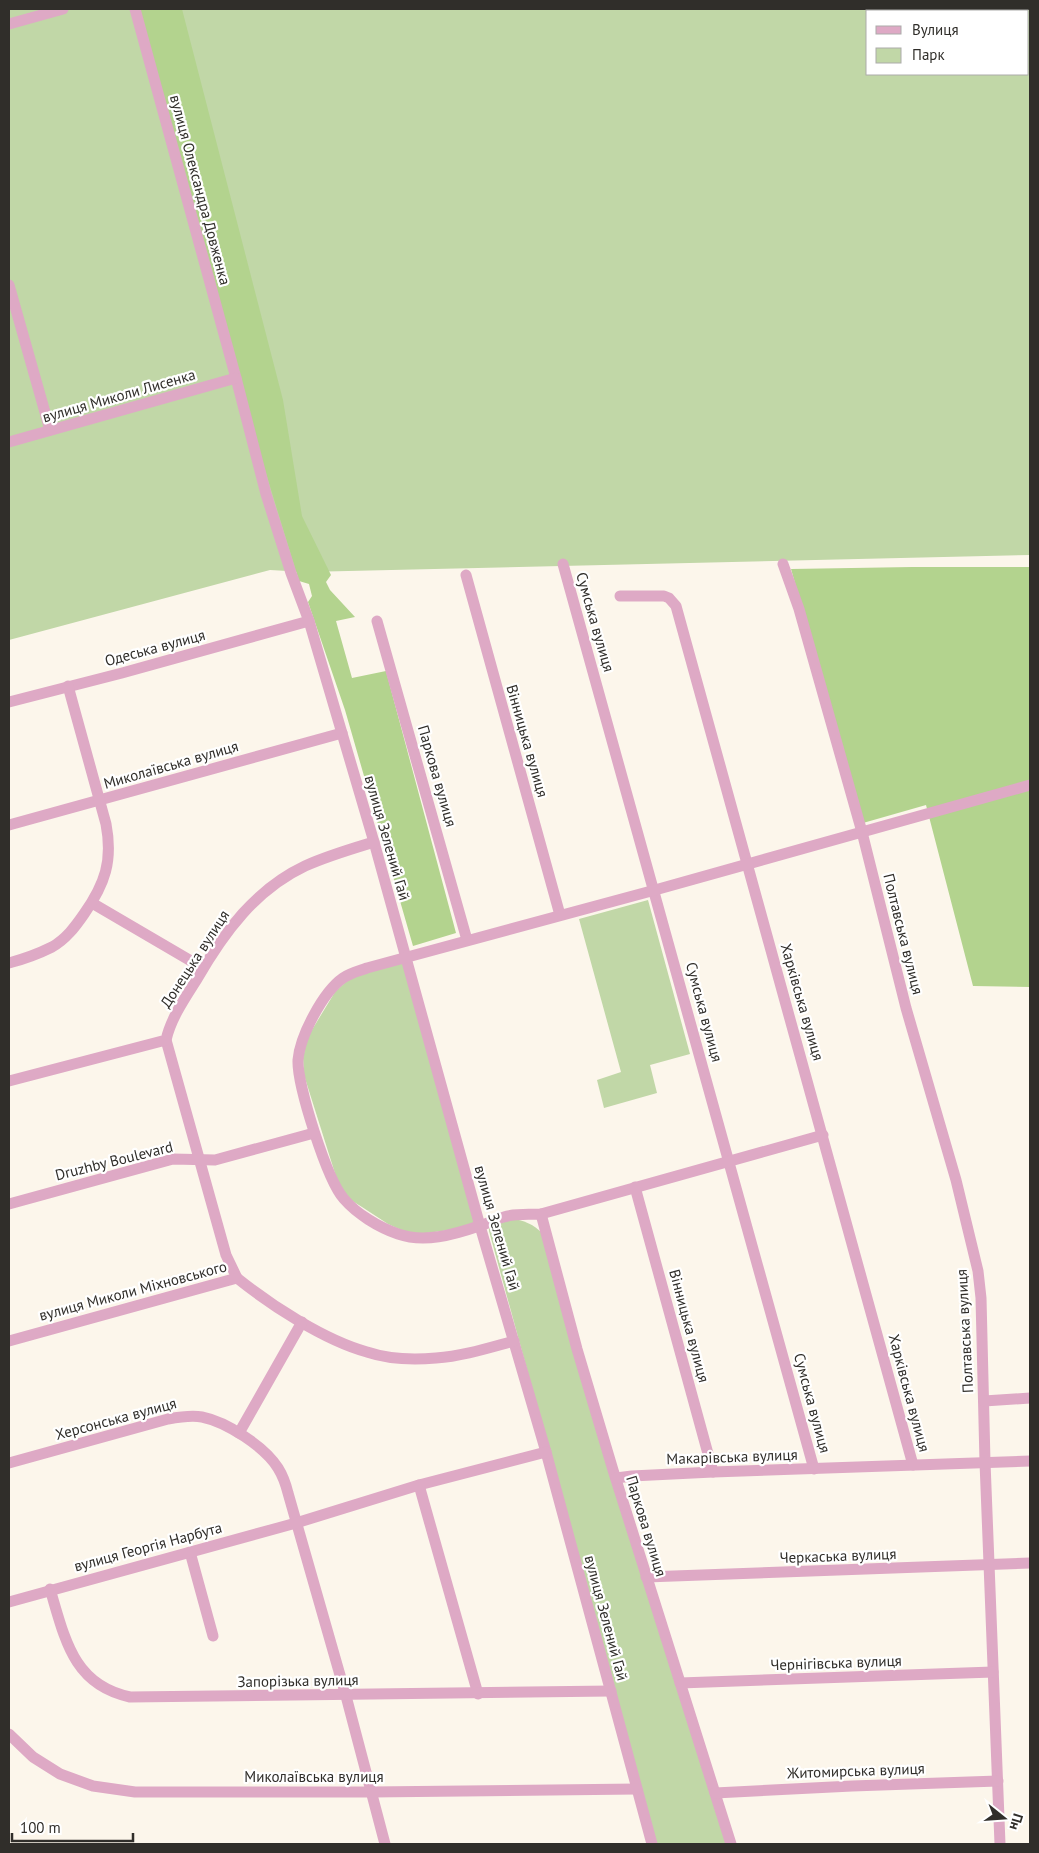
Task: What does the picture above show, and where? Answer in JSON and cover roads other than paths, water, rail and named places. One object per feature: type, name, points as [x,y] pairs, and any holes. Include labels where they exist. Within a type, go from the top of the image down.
[{"type":"street","points":[[9,24],[63,9]]},
{"type":"street","name":"вулиця Олександра Довженка","points":[[134,9],[236,378],[266,494],[291,573],[309,620]]},
{"type":"street","points":[[9,285],[50,430]]},
{"type":"street","name":"вулиця Миколи Лисенка","points":[[9,442],[236,378]]},
{"type":"street","name":"Сумська вулиця","points":[[563,564],[655,890],[814,1469]]},
{"type":"street","name":"Полтавська вулиця","points":[[783,564],[799,609],[862,832],[906,1008],[974,1248],[981,1298],[985,1462],[1000,1844]]},
{"type":"street","name":"Вінницька вулиця","points":[[466,575],[560,915]]},
{"type":"street","name":"Харківська вулиця","points":[[620,596],[664,596],[669,598],[676,606],[914,1465]]},
{"type":"street","name":"Одеська вулиця","points":[[9,702],[309,620]]},
{"type":"street","name":"вулиця Зелений Гай","points":[[309,620],[374,842],[480,1226],[546,1452],[652,1844]]},
{"type":"street","name":"Паркова вулиця","points":[[378,621],[467,940]]},
{"type":"street","points":[[9,963],[39,953],[64,938],[73,929],[92,903],[102,883],[109,857],[109,841],[68,686]]},
{"type":"street","name":"Миколаївська вулиця","points":[[9,825],[342,733]]},
{"type":"street","points":[[823,1135],[541,1214],[510,1215],[480,1226],[441,1236],[411,1237],[396,1233],[364,1216],[343,1198],[336,1188],[314,1133],[299,1074],[298,1060],[301,1043],[322,1002],[342,979],[367,968],[1030,785]]},
{"type":"street","name":"Донецька вулиця","points":[[166,1040],[174,1018],[203,968],[237,919],[253,901],[269,887],[306,865],[374,842]]},
{"type":"street","points":[[92,903],[203,968]]},
{"type":"street","points":[[9,1081],[166,1040],[226,1254],[237,1278]]},
{"type":"street","name":"Druzhby Boulevard","points":[[9,1204],[173,1159],[215,1160],[314,1133]]},
{"type":"street","name":"Вінницька вулиця","points":[[635,1187],[713,1472]]},
{"type":"street","name":"Паркова вулиця","points":[[541,1214],[577,1349],[646,1578],[731,1844]]},
{"type":"street","name":"вулиця Миколи Міхновського","points":[[9,1341],[237,1278],[256,1293],[302,1322],[351,1347],[368,1353],[402,1358],[434,1358],[456,1356],[514,1341]]},
{"type":"street","points":[[239,1434],[302,1322]]},
{"type":"street","points":[[984,1401],[1030,1398]]},
{"type":"street","name":"Херсонська вулиця","points":[[9,1463],[168,1419],[186,1416],[203,1417],[239,1434],[266,1453],[278,1467],[284,1479],[296,1523]]},
{"type":"street","name":"вулиця Георгія Нарбута","points":[[9,1602],[296,1523],[419,1485],[546,1452]]},
{"type":"street","name":"Макарівська вулиця","points":[[616,1478],[713,1472],[1030,1461]]},
{"type":"street","points":[[419,1485],[478,1694]]},
{"type":"street","points":[[296,1523],[346,1696],[385,1844]]},
{"type":"street","points":[[190,1552],[213,1636]]},
{"type":"street","name":"Черкаська вулиця","points":[[646,1578],[1030,1564]]},
{"type":"street","name":"Запорізька вулиця","points":[[50,1590],[64,1637],[79,1667],[103,1689],[116,1694],[146,1698],[610,1691]]},
{"type":"street","name":"Чернігівська вулиця","points":[[680,1683],[993,1672]]},
{"type":"street","name":"Миколаївська вулиця","points":[[9,1734],[33,1757],[60,1774],[93,1786],[116,1790],[144,1792],[371,1792],[637,1789]]},
{"type":"street","name":"Житомирська вулиця","points":[[715,1793],[998,1781]]}]
